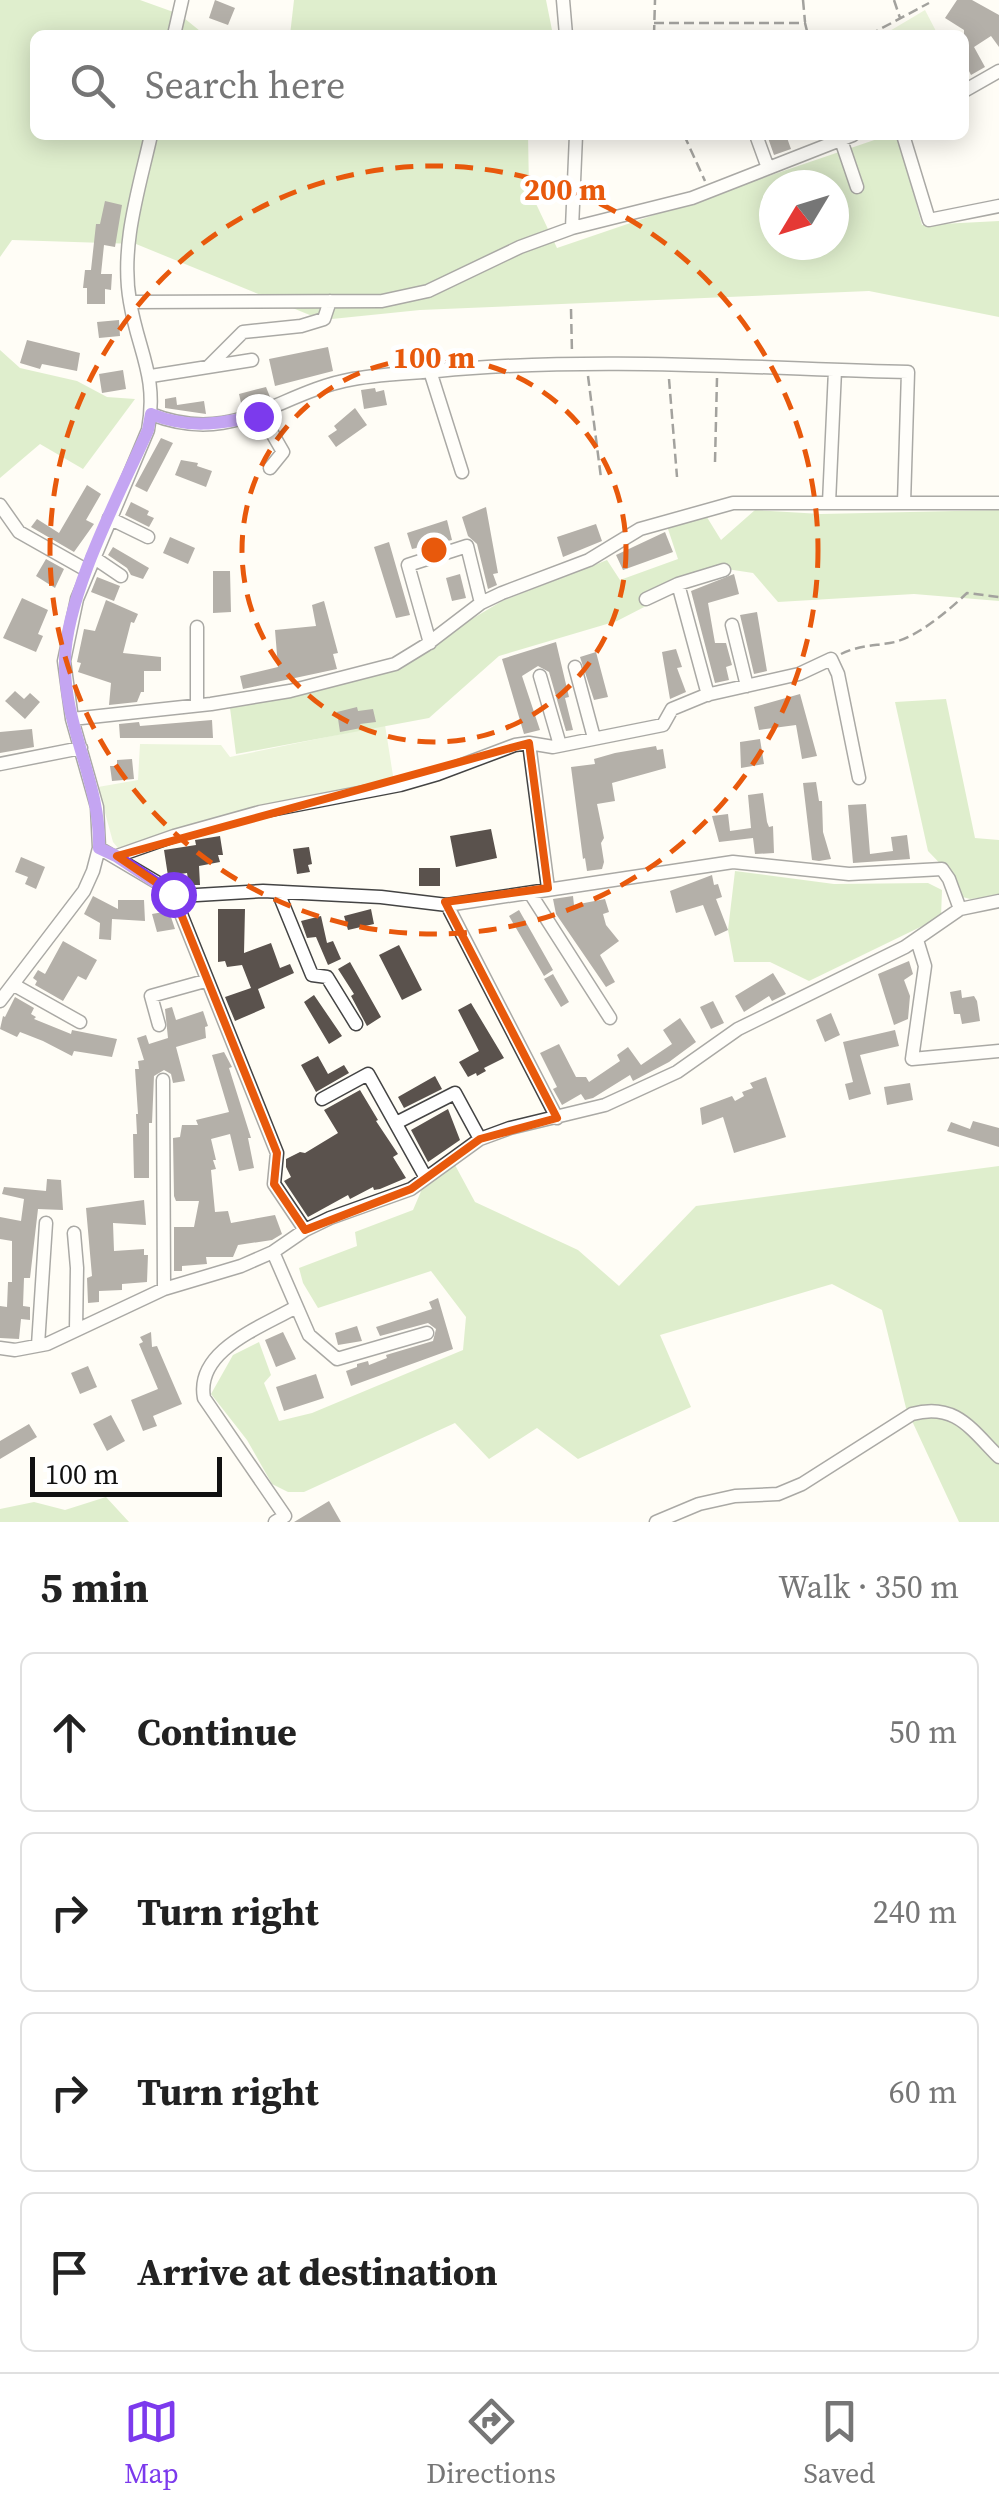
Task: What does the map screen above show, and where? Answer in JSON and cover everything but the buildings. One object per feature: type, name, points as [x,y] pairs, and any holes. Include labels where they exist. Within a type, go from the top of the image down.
[{"type":"street","points":[[175,30],[182,0]]},
{"type":"street","points":[[563,0],[566,30]]},
{"type":"street","points":[[969,88],[999,71]]},
{"type":"street","points":[[1,999],[84,891],[99,848],[97,807],[72,719],[64,660],[70,626],[90,564],[148,430],[151,414],[151,376],[130,302],[127,244],[150,140]]},
{"type":"street","points":[[572,228],[576,140]]},
{"type":"street","points":[[758,140],[768,168]]},
{"type":"street","points":[[130,302],[382,302],[428,292],[572,228],[710,191],[839,140]]},
{"type":"street","points":[[848,140],[857,187]]},
{"type":"street","points":[[905,140],[929,220],[999,206]]},
{"type":"street","points":[[208,366],[243,332],[302,326],[324,319],[330,301]]},
{"type":"street","points":[[151,376],[252,360]]},
{"type":"street","points":[[151,414],[178,425],[226,423],[258,416],[300,394],[354,379],[502,365],[908,372],[904,503]]},
{"type":"street","points":[[829,503],[835,370]]},
{"type":"street","points":[[430,372],[462,472]]},
{"type":"street","points":[[258,416],[283,452],[270,468]]},
{"type":"street","points":[[72,719],[290,691],[396,664],[481,603],[589,560],[640,529],[734,503],[999,503]]},
{"type":"street","points":[[0,505],[19,532],[121,576]]},
{"type":"street","points":[[109,518],[148,537]]},
{"type":"street","points":[[430,642],[408,566],[467,546],[481,603]]},
{"type":"street","points":[[646,599],[724,570]]},
{"type":"street","points":[[678,584],[708,695]]},
{"type":"street","points":[[732,625],[747,686]]},
{"type":"street","points":[[197,626],[197,705]]},
{"type":"street","points":[[116,856],[260,812],[400,785],[515,745],[560,746],[663,725],[672,708],[708,695],[800,674],[830,659],[838,674],[859,778]]},
{"type":"street","points":[[575,667],[594,738]]},
{"type":"street","points":[[540,676],[560,746]]},
{"type":"street","points":[[529,743],[548,888]]},
{"type":"street","points":[[0,764],[81,748]]},
{"type":"street","points":[[99,848],[173,894],[200,896],[278,892],[446,904],[733,862],[849,874],[942,869],[960,909]]},
{"type":"street","points":[[278,892],[312,975],[326,976],[356,1024]]},
{"type":"street","points":[[530,893],[610,1018]]},
{"type":"street","points":[[173,894],[277,1153],[274,1184],[305,1230]]},
{"type":"street","points":[[0,1348],[15,1350],[38,1345],[164,1289],[241,1266],[273,1252],[305,1230],[393,1196],[480,1140],[510,1128],[605,1105],[676,1072],[738,1029],[917,940],[960,909],[999,901]]},
{"type":"street","points":[[446,904],[556,1118]]},
{"type":"street","points":[[917,940],[924,966],[912,1060],[999,1051]]},
{"type":"street","points":[[159,1025],[152,996],[206,981]]},
{"type":"street","points":[[14,986],[80,1022]]},
{"type":"street","points":[[322,1098],[368,1074],[426,1178]]},
{"type":"street","points":[[162,1080],[164,1289]]},
{"type":"street","points":[[396,1123],[455,1093],[480,1140]]},
{"type":"street","points":[[38,1345],[46,1223]]},
{"type":"street","points":[[74,1233],[76,1329]]},
{"type":"street","points":[[273,1252],[309,1335],[337,1358],[427,1333]]},
{"type":"street","points":[[276,1522],[284,1516],[204,1398],[202,1386],[217,1354],[296,1307]]},
{"type":"street","points":[[656,1522],[717,1500],[778,1494],[802,1484],[912,1414],[929,1410],[961,1418],[999,1458]]},
{"type":"path","points":[[654,0],[654,30]]},
{"type":"path","points":[[802,0],[807,30]]},
{"type":"path","points":[[894,0],[900,18]]},
{"type":"path","points":[[879,30],[928,3]]},
{"type":"path","points":[[654,22],[805,23]]},
{"type":"path","points":[[686,140],[710,191]]},
{"type":"path","points":[[571,309],[602,478]]},
{"type":"path","points":[[668,366],[677,477]]},
{"type":"path","points":[[715,462],[717,368]]},
{"type":"path","points":[[830,659],[861,646],[896,642],[967,593],[999,597]]},
{"type":"highlighted area","points":[[529,743],[548,888],[445,902],[557,1118],[480,1139],[411,1189],[305,1230],[274,1184],[277,1153],[173,894],[117,856]]},
{"type":"green space","points":[[0,0],[140,0],[179,14],[199,30],[30,30],[30,140],[528,140],[529,189],[557,248],[759,179],[759,260],[849,260],[849,170],[786,170],[874,140],[899,140],[922,225],[999,221],[999,317],[869,291],[420,310],[322,320],[136,244],[12,240],[0,257]]},
{"type":"green space","points":[[294,0],[546,0],[552,30],[291,30]]},
{"type":"green space","points":[[925,10],[935,30],[891,30]]},
{"type":"green space","points":[[0,350],[20,368],[77,381],[107,397],[135,399],[83,469],[40,444],[0,478]]},
{"type":"green space","points":[[755,510],[821,514],[999,510],[999,601],[914,594],[778,602],[753,573],[720,568],[617,621],[499,656],[429,718],[236,754],[230,708],[410,656],[502,601],[607,560],[620,580],[678,559],[667,526],[705,514],[721,540]]},
{"type":"green space","points":[[946,699],[975,838],[999,840],[999,896],[959,896],[953,877],[928,851],[895,702]]},
{"type":"green space","points":[[385,725],[394,782],[233,815],[118,848],[113,842],[98,787],[138,780],[140,744],[221,745],[230,757]]},
{"type":"green space","points":[[735,871],[834,884],[928,883],[942,890],[941,917],[809,981],[770,962],[734,962],[728,930]]},
{"type":"green space","points":[[455,1165],[475,1202],[578,1250],[619,1286],[696,1206],[999,1166],[999,1522],[959,1522],[906,1408],[882,1310],[832,1284],[660,1335],[691,1407],[578,1459],[537,1428],[489,1459],[455,1423],[304,1492],[288,1492],[272,1484],[247,1440],[211,1394],[233,1355],[259,1342],[271,1375],[264,1383],[279,1421],[312,1413],[463,1350],[466,1317],[431,1271],[318,1308],[299,1268],[357,1246],[355,1232],[413,1210],[422,1189]]},
{"type":"green space","points":[[106,1497],[129,1522],[0,1522],[0,1509],[34,1502],[65,1510]]},
{"type":"route","points":[[173,894],[99,848],[97,807],[72,719],[64,660],[70,626],[98,544],[148,430],[151,414],[178,425],[226,423],[258,416]]}]
